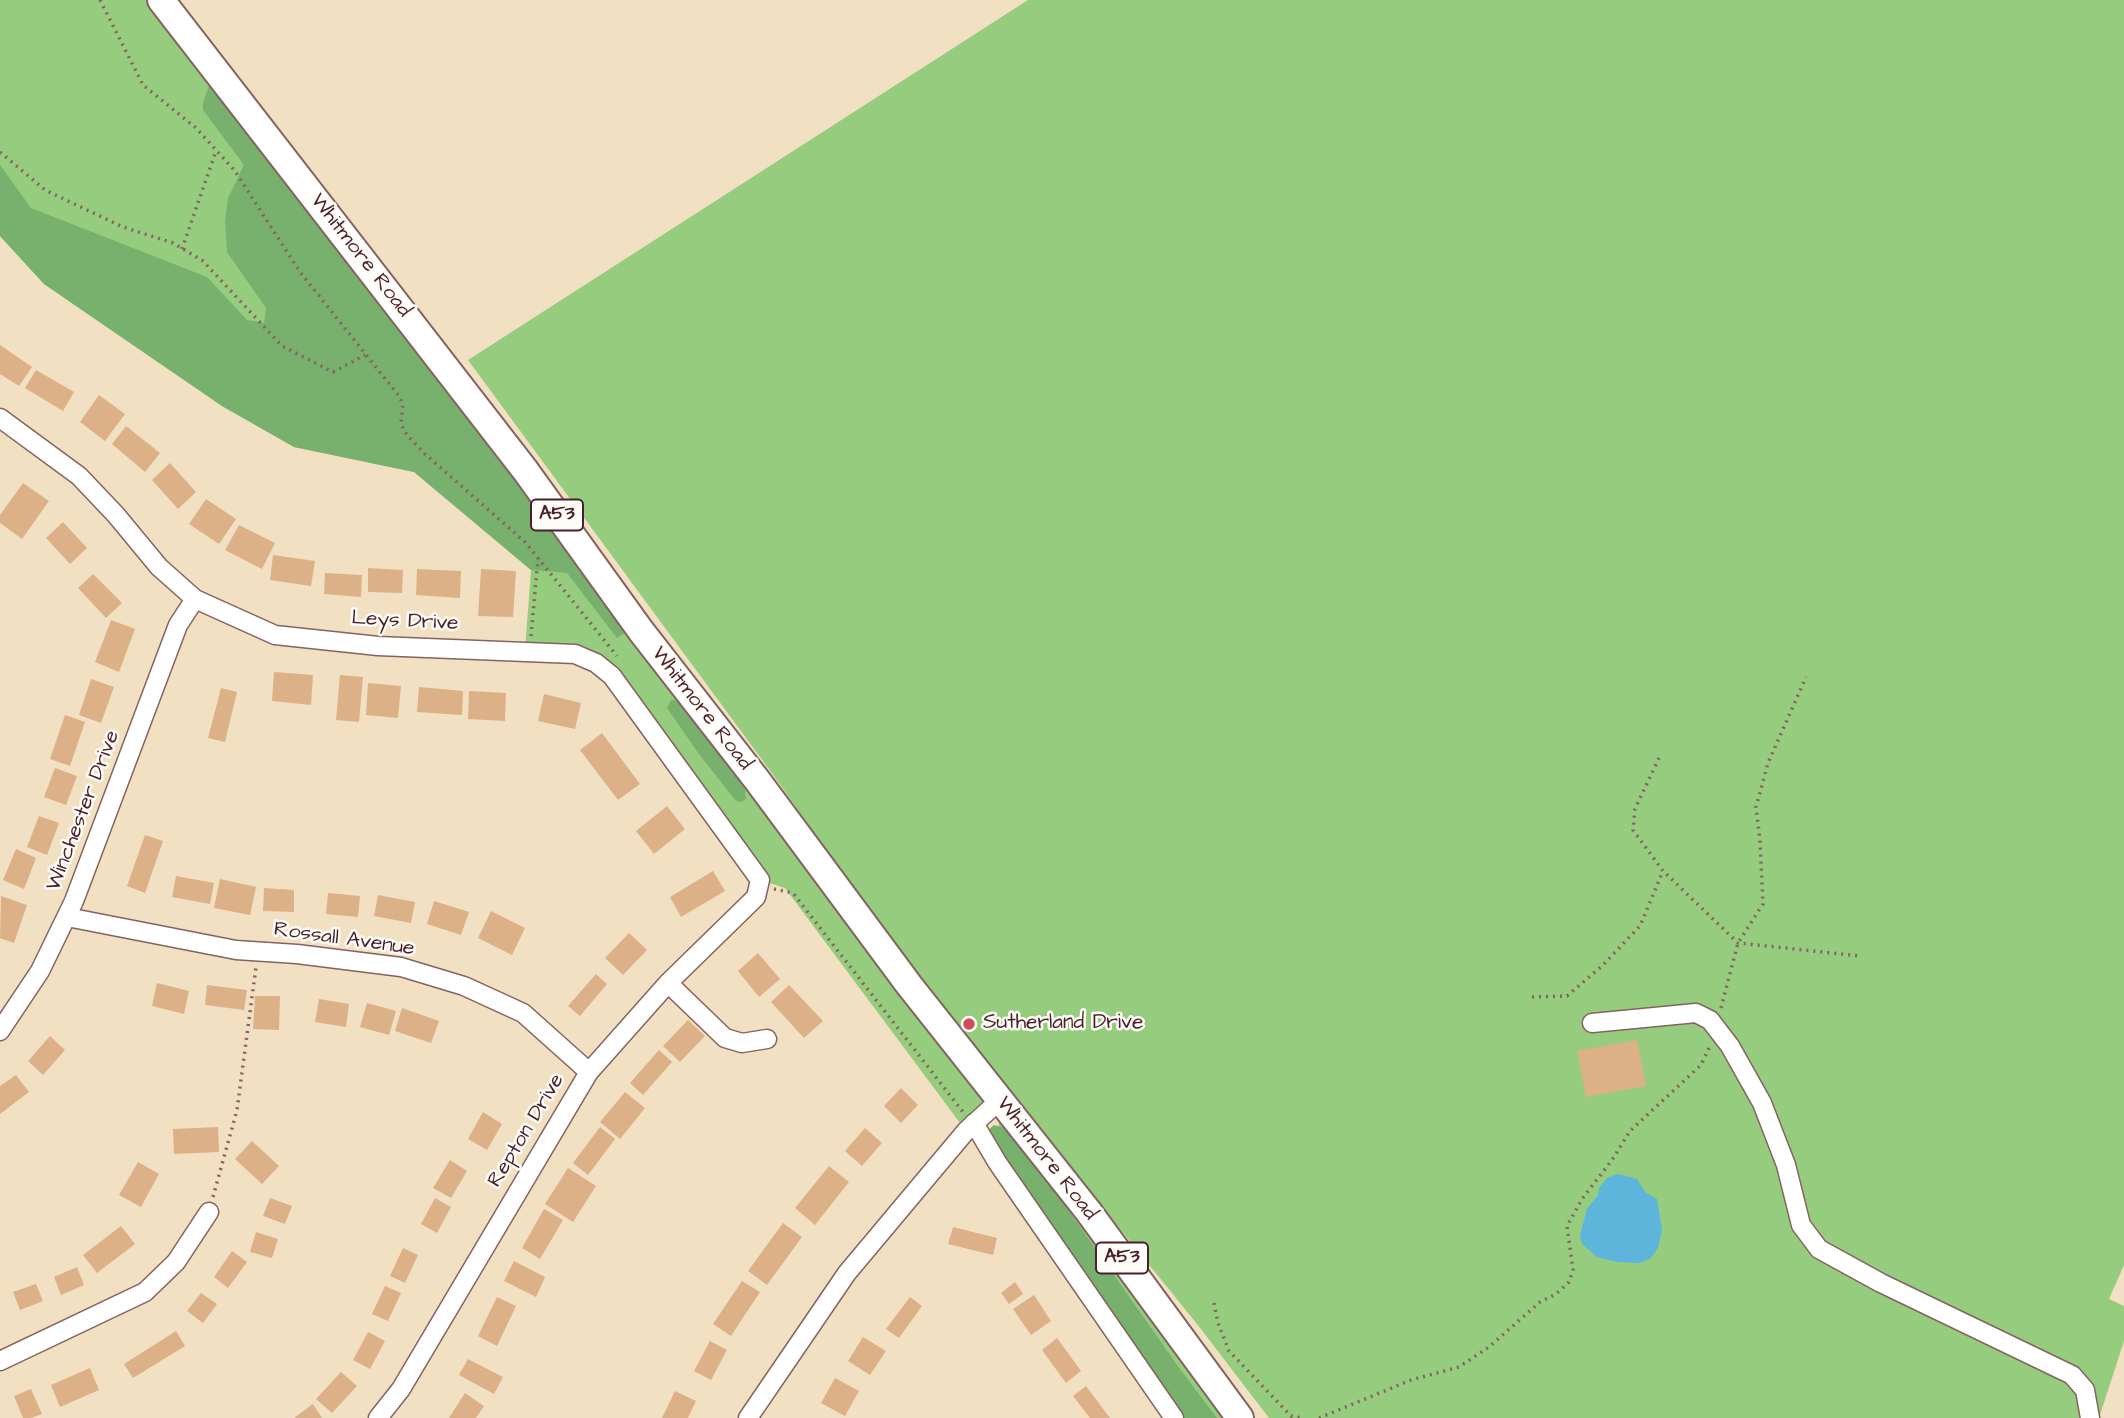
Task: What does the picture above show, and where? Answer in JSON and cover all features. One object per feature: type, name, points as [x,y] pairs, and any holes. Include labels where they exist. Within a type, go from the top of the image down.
[{"type":"highway","name":"Whitmore Road","points":[[161,0],[525,470],[641,631],[757,780],[909,985],[1088,1212],[1240,1418]]},
{"type":"street","name":"Leys Drive","points":[[0,418],[79,476],[159,567],[195,599],[275,635],[378,646],[530,650],[575,654],[596,663],[610,674],[760,880],[757,891]]},
{"type":"street","name":"Winchester Drive","points":[[0,1031],[40,971],[67,917],[178,625],[195,599]]},
{"type":"street","name":"Repton Drive","points":[[378,1418],[401,1389],[589,1072],[668,983],[757,891]]},
{"type":"street","name":"Rossall Avenue","points":[[67,917],[236,950],[401,967],[464,986],[523,1013],[589,1072]]},
{"type":"street","points":[[668,983],[725,1038],[742,1043],[767,1039]]},
{"type":"street","points":[[1592,1023],[1696,1013],[1710,1020],[1730,1046],[1762,1103],[1786,1165],[1801,1225],[1819,1249],[1881,1283],[2072,1375],[2085,1390],[2090,1418]]},
{"type":"street","points":[[748,1418],[847,1273],[974,1124],[1000,1100]]},
{"type":"street","name":"Whitmore Road","points":[[974,1124],[997,1163],[1174,1418]]},
{"type":"street","points":[[0,1361],[145,1292],[176,1262],[209,1212]]},
{"type":"path","points":[[100,0],[144,85],[196,128],[235,171],[300,272],[403,404],[401,424],[407,435],[525,542],[617,656],[610,674]]},
{"type":"path","points":[[182,248],[216,150]]},
{"type":"path","points":[[0,152],[45,190],[123,227],[173,243],[203,261],[282,345],[333,372],[365,355]]},
{"type":"path","points":[[530,650],[538,558]]},
{"type":"path","points":[[1319,1418],[1411,1380],[1459,1367],[1489,1347],[1540,1302],[1556,1294],[1569,1282],[1573,1270],[1567,1226],[1582,1199],[1630,1131],[1701,1065],[1717,1030],[1738,943],[1763,904],[1756,807],[1768,763],[1806,677]]},
{"type":"path","points":[[1659,758],[1634,809],[1633,830],[1663,871],[1738,943],[1858,956]]},
{"type":"path","points":[[1532,997],[1567,996],[1602,966],[1640,926],[1663,871]]},
{"type":"path","points":[[757,891],[793,893],[974,1124]]},
{"type":"path","points":[[209,1212],[237,1110],[258,951]]},
{"type":"path","points":[[1214,1303],[1218,1323],[1229,1351],[1291,1416],[1302,1418]]},
{"type":"green space","points":[[0,0],[161,0],[525,470],[641,631],[769,796],[828,879],[1000,1100],[966,1131],[785,888],[760,880],[612,676],[596,663],[575,654],[525,650],[531,570],[414,472],[294,447],[222,406],[44,284],[0,236]]},
{"type":"green space","points":[[1028,0],[2124,0],[2124,1265],[2109,1299],[2124,1306],[2124,1341],[2099,1418],[1269,1418],[1197,1324],[916,977],[774,776],[468,360]]},
{"type":"green space","points":[[211,80],[631,629],[617,638],[567,573],[531,570],[414,472],[294,447],[222,406],[44,284],[0,236],[0,165],[31,208],[207,277],[247,320],[264,323],[266,308],[227,252],[225,221],[228,198],[244,165],[203,110]]},
{"type":"green space","points":[[671,700],[682,701],[744,784],[746,799],[736,801],[699,754],[667,708]]},
{"type":"green space","points":[[1000,1100],[1076,1197],[1240,1418],[1174,1418],[997,1162]]},
{"type":"green space","points":[[994,1125],[1012,1130],[1217,1418],[1185,1418],[984,1134]]},
{"type":"water","points":[[1618,1174],[1637,1179],[1645,1192],[1657,1199],[1662,1230],[1658,1248],[1650,1259],[1640,1263],[1617,1262],[1597,1257],[1582,1244],[1580,1235],[1587,1209],[1607,1178]]},
{"type":"building","points":[[0,345],[32,367],[19,386],[0,374]]},
{"type":"building","points":[[36,370],[74,392],[63,411],[25,388]]},
{"type":"building","points":[[99,395],[125,414],[105,441],[80,422]]},
{"type":"building","points":[[126,426],[160,453],[145,472],[112,444]]},
{"type":"building","points":[[170,463],[196,492],[178,509],[152,480]]},
{"type":"building","points":[[23,483],[49,501],[22,539],[0,523],[0,515]]},
{"type":"building","points":[[206,499],[236,519],[219,544],[189,524]]},
{"type":"building","points":[[63,522],[87,548],[70,564],[46,538]]},
{"type":"building","points":[[239,525],[275,543],[262,569],[225,550]]},
{"type":"building","points":[[273,555],[315,561],[311,586],[270,580]]},
{"type":"building","points":[[368,568],[403,570],[402,593],[368,592]]},
{"type":"building","points":[[417,569],[461,571],[460,598],[416,595]]},
{"type":"building","points":[[481,569],[516,571],[513,617],[478,616]]},
{"type":"building","points":[[325,573],[362,575],[361,597],[324,594]]},
{"type":"building","points":[[93,574],[122,603],[106,618],[78,588]]},
{"type":"building","points":[[111,620],[135,629],[119,672],[95,662]]},
{"type":"building","points":[[274,672],[313,675],[311,705],[272,701]]},
{"type":"building","points":[[340,675],[363,677],[359,722],[336,720]]},
{"type":"building","points":[[91,679],[114,687],[101,723],[79,715]]},
{"type":"building","points":[[368,683],[401,686],[398,718],[366,715]]},
{"type":"building","points":[[419,687],[463,691],[462,715],[417,712]]},
{"type":"building","points":[[221,688],[237,692],[225,742],[208,738]]},
{"type":"building","points":[[469,691],[506,693],[505,721],[468,719]]},
{"type":"building","points":[[544,694],[581,703],[575,729],[538,721]]},
{"type":"building","points":[[65,715],[85,722],[70,766],[50,759]]},
{"type":"building","points":[[602,733],[640,784],[618,800],[580,750]]},
{"type":"building","points":[[55,768],[77,776],[66,805],[44,797]]},
{"type":"building","points":[[667,806],[685,829],[654,854],[636,831]]},
{"type":"building","points":[[39,816],[59,823],[47,855],[27,847]]},
{"type":"building","points":[[145,835],[163,841],[145,893],[127,886]]},
{"type":"building","points":[[16,849],[36,858],[24,889],[3,880]]},
{"type":"building","points":[[713,871],[725,891],[681,917],[670,897]]},
{"type":"building","points":[[176,876],[214,883],[210,904],[172,897]]},
{"type":"building","points":[[220,879],[256,887],[250,915],[214,908]]},
{"type":"building","points":[[264,888],[294,890],[294,912],[263,911]]},
{"type":"building","points":[[328,893],[360,896],[358,917],[326,914]]},
{"type":"building","points":[[378,895],[415,902],[411,923],[374,916]]},
{"type":"building","points":[[1,896],[27,905],[14,943],[0,938]]},
{"type":"building","points":[[434,901],[469,912],[461,935],[427,924]]},
{"type":"building","points":[[491,911],[525,928],[512,955],[478,938]]},
{"type":"building","points":[[629,933],[647,950],[623,975],[605,958]]},
{"type":"building","points":[[758,953],[780,979],[759,997],[738,971]]},
{"type":"building","points":[[596,974],[607,984],[580,1016],[568,1006]]},
{"type":"building","points":[[157,983],[189,991],[184,1014],[152,1006]]},
{"type":"building","points":[[207,985],[247,990],[244,1010],[205,1005]]},
{"type":"building","points":[[789,985],[823,1021],[804,1038],[771,1002]]},
{"type":"building","points":[[255,996],[280,996],[279,1030],[253,1029]]},
{"type":"building","points":[[319,999],[349,1004],[346,1027],[315,1022]]},
{"type":"building","points":[[367,1003],[396,1011],[389,1035],[360,1027]]},
{"type":"building","points":[[402,1008],[439,1021],[431,1043],[395,1031]]},
{"type":"building","points":[[688,1020],[705,1036],[680,1062],[663,1046]]},
{"type":"building","points":[[50,1036],[65,1050],[43,1075],[28,1061]]},
{"type":"building","points":[[1637,1040],[1646,1086],[1586,1097],[1577,1051]]},
{"type":"building","points":[[659,1050],[672,1062],[643,1095],[630,1083]]},
{"type":"building","points":[[16,1075],[29,1092],[0,1114],[0,1086]]},
{"type":"building","points":[[901,1088],[918,1105],[901,1123],[884,1106]]},
{"type":"building","points":[[625,1092],[645,1108],[620,1139],[600,1122]]},
{"type":"building","points":[[483,1112],[502,1124],[487,1150],[468,1139]]},
{"type":"building","points":[[218,1127],[219,1152],[174,1154],[173,1129]]},
{"type":"building","points":[[600,1127],[615,1139],[588,1175],[573,1163]]},
{"type":"building","points":[[865,1128],[882,1143],[862,1166],[845,1151]]},
{"type":"building","points":[[252,1141],[279,1166],[262,1184],[235,1159]]},
{"type":"building","points":[[450,1160],[467,1171],[451,1198],[433,1188]]},
{"type":"building","points":[[138,1162],[159,1174],[141,1207],[119,1195]]},
{"type":"building","points":[[829,1166],[849,1182],[815,1225],[795,1208]]},
{"type":"building","points":[[568,1168],[596,1186],[573,1222],[545,1204]]},
{"type":"building","points":[[270,1198],[292,1206],[285,1224],[263,1216]]},
{"type":"building","points":[[435,1198],[451,1207],[437,1233],[421,1224]]},
{"type":"building","points":[[544,1209],[563,1220],[540,1259],[522,1248]]},
{"type":"building","points":[[783,1223],[802,1237],[767,1285],[748,1271]]},
{"type":"building","points":[[121,1226],[135,1244],[97,1273],[83,1255]]},
{"type":"building","points":[[953,1227],[997,1238],[993,1255],[948,1244]]},
{"type":"building","points":[[256,1232],[278,1239],[272,1258],[250,1252]]},
{"type":"building","points":[[403,1248],[418,1255],[405,1283],[390,1276]]},
{"type":"building","points":[[232,1251],[247,1262],[228,1288],[214,1277]]},
{"type":"building","points":[[514,1261],[545,1277],[536,1297],[504,1281]]},
{"type":"building","points":[[77,1267],[84,1285],[61,1295],[54,1277]]},
{"type":"building","points":[[742,1281],[760,1292],[731,1336],[713,1324]]},
{"type":"building","points":[[1015,1282],[1023,1294],[1009,1304],[1001,1293]]},
{"type":"building","points":[[36,1284],[43,1301],[20,1310],[13,1292]]},
{"type":"building","points":[[385,1286],[401,1293],[388,1321],[372,1314]]},
{"type":"building","points":[[201,1293],[217,1304],[203,1323],[187,1311]]},
{"type":"building","points":[[1034,1295],[1051,1321],[1031,1335],[1013,1309]]},
{"type":"building","points":[[497,1297],[516,1306],[497,1346],[478,1336]]},
{"type":"building","points":[[910,1297],[922,1306],[899,1338],[886,1329]]},
{"type":"building","points":[[176,1331],[185,1346],[133,1378],[124,1364]]},
{"type":"building","points":[[368,1332],[385,1341],[370,1369],[353,1360]]},
{"type":"building","points":[[863,1337],[886,1351],[870,1375],[848,1361]]},
{"type":"building","points":[[1057,1338],[1081,1371],[1066,1383],[1042,1350]]},
{"type":"building","points":[[710,1341],[727,1350],[711,1380],[694,1371]]},
{"type":"building","points":[[468,1359],[503,1377],[494,1394],[459,1375]]},
{"type":"building","points":[[90,1368],[99,1390],[60,1407],[51,1385]]},
{"type":"building","points":[[341,1372],[357,1386],[332,1413],[316,1399]]},
{"type":"building","points":[[835,1378],[859,1391],[845,1416],[821,1403]]},
{"type":"building","points":[[1086,1386],[1110,1418],[1090,1418],[1073,1396]]},
{"type":"building","points":[[31,1389],[42,1414],[23,1418],[14,1396]]},
{"type":"building","points":[[675,1391],[696,1401],[688,1418],[662,1418]]},
{"type":"building","points":[[465,1393],[484,1406],[476,1418],[449,1418]]},
{"type":"building","points":[[313,1404],[322,1418],[294,1418]]},
{"type":"place","name":"Sutherland Drive","points":[[969,1024]]}]
